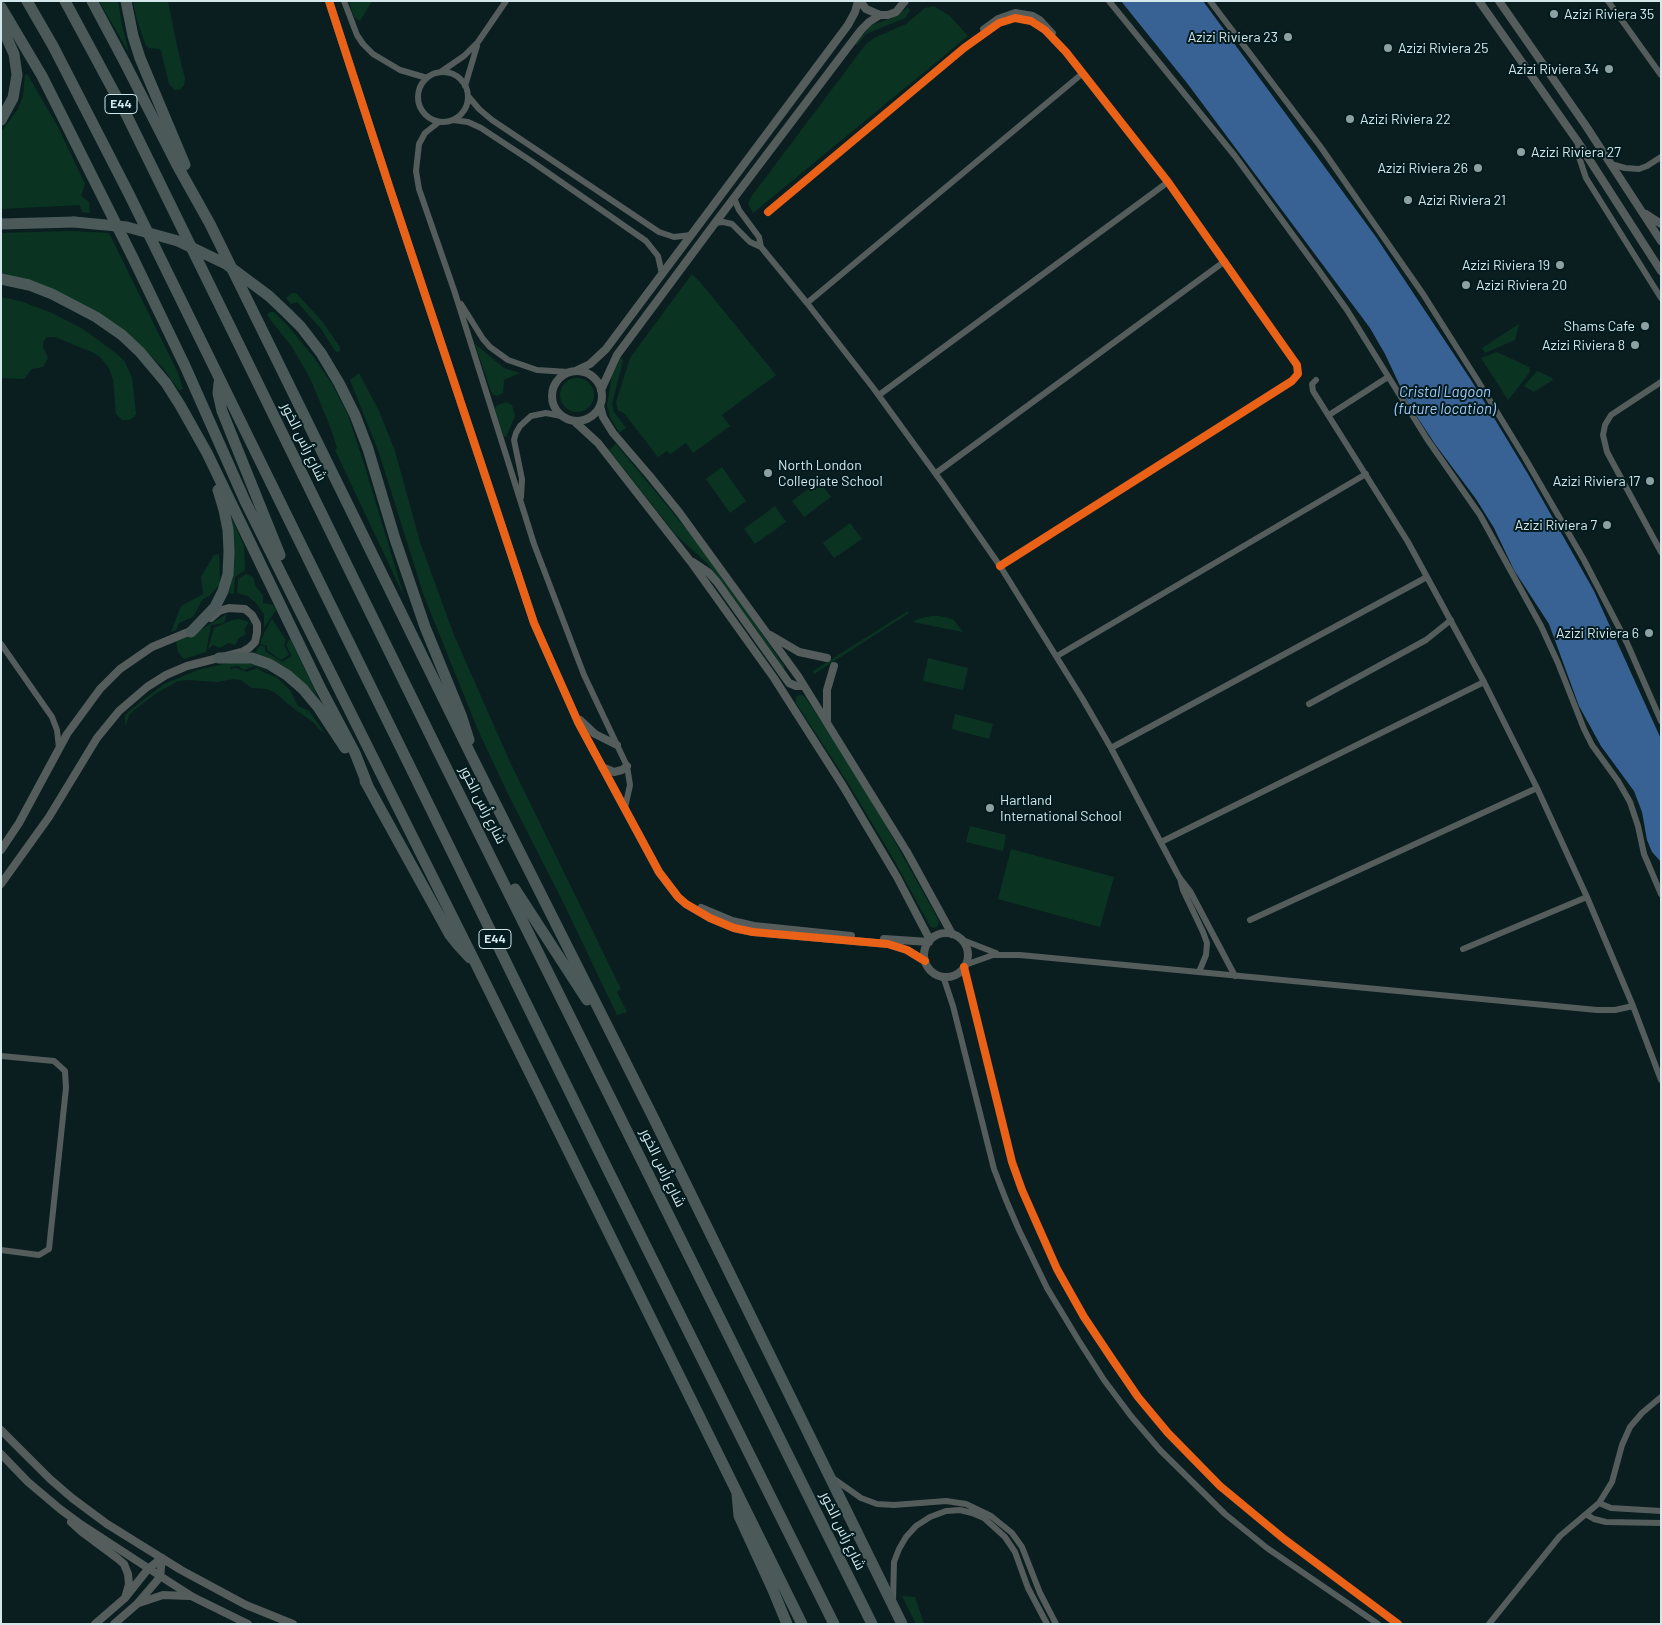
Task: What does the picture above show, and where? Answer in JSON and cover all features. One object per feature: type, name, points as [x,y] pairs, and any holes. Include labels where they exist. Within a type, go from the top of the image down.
[{"type":"highway","name":"E44","points":[[27,1],[69,76],[129,194],[834,1624]]},
{"type":"highway","name":"شارع رأس الخور","points":[[65,1],[127,116],[872,1624]]},
{"type":"highway","points":[[92,1],[177,165],[210,224],[472,759],[618,1047],[902,1624]]},
{"type":"highway","points":[[126,1],[133,36],[140,58],[210,224]]},
{"type":"highway","points":[[1,7],[42,76],[133,258],[185,366],[245,501],[476,962],[802,1624]]},
{"type":"highway","points":[[1,25],[14,54],[17,75],[13,98],[1,120]]},
{"type":"highway","points":[[1,224],[74,222],[127,227],[178,241],[226,264],[248,279],[300,327],[321,353],[355,415],[368,448],[417,603],[466,728],[472,759]]},
{"type":"highway","points":[[1,279],[29,285],[52,294],[96,318],[122,335],[152,365],[176,398],[210,460],[320,687],[359,760],[368,786]]},
{"type":"highway","points":[[219,379],[218,393],[222,411],[258,504],[305,609],[316,643]]},
{"type":"highway","points":[[191,424],[222,501],[230,552],[228,574],[219,600],[215,607],[191,632]]},
{"type":"highway","points":[[219,658],[242,658],[274,666],[295,682],[311,698],[368,786],[454,940],[476,962]]},
{"type":"highway","points":[[485,843],[618,1047]]},
{"type":"highway","points":[[737,1490],[739,1516],[774,1590],[787,1624]]},
{"type":"street","points":[[330,1],[392,195],[537,630],[574,714],[659,872],[681,900],[698,912],[721,924],[740,930],[888,944],[907,950],[925,961],[932,971],[943,976],[955,975],[965,966],[979,959],[1000,954]]},
{"type":"street","points":[[344,1],[357,35],[373,54],[400,70],[427,78]]},
{"type":"street","points":[[440,122],[430,118],[420,106],[419,91],[427,78],[464,56],[478,42],[506,1]]},
{"type":"street","points":[[859,1],[866,10],[880,15],[896,12],[905,1]]},
{"type":"street","points":[[561,416],[553,405],[552,392],[557,380],[590,364],[601,355],[848,25],[859,1]]},
{"type":"street","points":[[1110,1],[1199,110],[1331,287],[1427,439],[1480,515],[1541,626],[1592,745],[1618,781],[1630,802],[1644,854],[1661,894]]},
{"type":"street","points":[[1210,1],[1320,146],[1423,294],[1478,381],[1589,568],[1627,643],[1661,721]]},
{"type":"street","points":[[1479,1],[1578,142],[1660,266]]},
{"type":"street","points":[[1499,1],[1611,164],[1661,241]]},
{"type":"street","points":[[1608,1],[1661,75]]},
{"type":"street","points":[[880,15],[861,30],[617,355],[601,390],[600,406],[603,417],[613,434],[676,507],[798,676],[908,852],[952,934]]},
{"type":"street","points":[[768,212],[964,48],[999,23],[1015,18],[1031,21],[1045,30],[1066,52],[1168,182],[1296,365],[1298,370],[1296,378],[1000,566]]},
{"type":"street","points":[[465,86],[478,42]]},
{"type":"street","points":[[440,72],[446,72],[458,77],[465,86],[468,96],[492,120],[659,232],[674,237],[690,235]]},
{"type":"street","points":[[808,303],[1083,73]]},
{"type":"street","points":[[453,120],[466,108],[468,96]]},
{"type":"street","points":[[625,808],[630,785],[627,766],[584,675],[534,544],[455,293],[419,189],[416,171],[417,153],[422,139],[429,129],[440,122],[453,120],[468,122],[481,128],[531,160],[646,241],[658,256],[662,274]]},
{"type":"street","points":[[1578,142],[1580,164],[1586,178],[1661,298]]},
{"type":"street","points":[[1611,164],[1639,169],[1661,157]]},
{"type":"street","points":[[879,395],[1168,182]]},
{"type":"street","points":[[734,198],[741,213],[759,237],[761,247]]},
{"type":"street","points":[[1644,213],[1661,224]]},
{"type":"street","points":[[715,223],[732,224],[750,242],[761,247],[808,303],[936,472],[1000,566],[1057,656],[1111,748],[1179,877],[1183,890],[1206,938],[1206,955],[1199,972]]},
{"type":"street","points":[[936,472],[1225,261]]},
{"type":"street","points":[[455,293],[476,330],[490,347],[508,360],[527,368],[583,372],[591,376],[601,390]]},
{"type":"street","points":[[1329,415],[1388,377]]},
{"type":"street","points":[[1316,380],[1312,384],[1312,389],[1366,474],[1427,577],[1484,682],[1537,788],[1587,897],[1633,1006],[1661,1080]]},
{"type":"street","points":[[1661,382],[1611,415],[1605,424],[1603,436],[1607,452],[1661,552]]},
{"type":"street","points":[[574,421],[589,418],[600,406]]},
{"type":"street","points":[[521,501],[522,486],[514,440],[520,426],[531,416],[546,413],[574,421],[598,443],[691,562],[780,688],[843,786],[897,877],[930,941]]},
{"type":"street","points":[[1057,656],[1366,474]]},
{"type":"street","points":[[691,562],[708,572],[717,582],[789,683],[796,686],[804,686]]},
{"type":"street","points":[[1111,748],[1427,577]]},
{"type":"street","points":[[1,850],[67,734],[100,689],[120,669],[152,647],[191,632],[224,609],[240,608],[249,612],[257,624],[258,633],[255,642],[246,650],[187,666],[166,675],[147,687],[120,711],[97,738],[49,817],[1,884]]},
{"type":"street","points":[[1309,704],[1426,640],[1451,620]]},
{"type":"street","points":[[766,632],[799,652],[827,658]]},
{"type":"street","points":[[1,644],[52,717],[57,730],[59,748]]},
{"type":"street","points":[[827,722],[827,690],[834,666]]},
{"type":"street","points":[[780,688],[798,676]]},
{"type":"street","points":[[1161,842],[1484,682]]},
{"type":"street","points":[[786,698],[804,686]]},
{"type":"street","points":[[574,714],[595,734],[617,745]]},
{"type":"street","points":[[602,767],[614,772],[622,770],[627,766]]},
{"type":"street","points":[[1250,920],[1537,788]]},
{"type":"street","points":[[1179,877],[1190,891],[1235,976]]},
{"type":"street","points":[[675,893],[711,913],[732,921],[754,926],[901,941],[930,941]]},
{"type":"street","points":[[1463,949],[1587,897]]},
{"type":"street","points":[[925,961],[925,949],[930,941],[943,933],[952,934],[980,948],[1000,954],[1597,1010],[1615,1010],[1633,1006]]},
{"type":"street","points":[[960,939],[967,951],[965,966],[1012,1162],[1022,1190],[1057,1269],[1084,1317],[1112,1360],[1158,1421],[1214,1480],[1284,1539],[1398,1624]]},
{"type":"street","points":[[943,976],[953,1006],[994,1169],[1006,1200],[1022,1238],[1047,1288],[1104,1380],[1160,1450],[1225,1514],[1267,1548],[1378,1624]]},
{"type":"street","points":[[1,1056],[54,1061],[65,1071],[66,1088],[49,1249],[39,1255],[1,1250]]},
{"type":"street","points":[[1492,1624],[1554,1543],[1566,1530],[1587,1515],[1599,1503],[1612,1482],[1624,1439],[1630,1427],[1642,1413],[1661,1397]]},
{"type":"street","points":[[1,1430],[28,1458],[72,1498],[107,1524],[181,1570],[246,1605],[293,1624]]},
{"type":"street","points":[[1,1454],[28,1482],[60,1509],[160,1577],[193,1597],[248,1624]]},
{"type":"street","points":[[830,1477],[861,1498],[876,1504],[894,1505],[946,1501],[966,1504],[992,1516],[1012,1533],[1022,1547],[1040,1593],[1056,1624]]},
{"type":"street","points":[[1599,1503],[1611,1508],[1661,1511]]},
{"type":"street","points":[[60,1509],[82,1532],[124,1564],[129,1584],[125,1598]]},
{"type":"street","points":[[894,1606],[894,1562],[898,1549],[906,1537],[916,1526],[930,1517],[946,1511],[960,1510],[984,1518],[1005,1537],[1018,1560],[1034,1601],[1047,1624]]},
{"type":"street","points":[[1587,1515],[1606,1522],[1661,1522]]},
{"type":"street","points":[[95,1624],[125,1598],[148,1569],[162,1558]]},
{"type":"street","points":[[114,1624],[138,1604],[160,1577],[162,1558]]},
{"type":"street","points":[[138,1604],[163,1596],[193,1597]]},
{"type":"street","points":[[1489,1624],[1498,1615]]},
{"type":"green space","points":[[99,1],[118,1],[129,53]]},
{"type":"green space","points":[[133,1],[168,1],[185,79],[181,89],[175,90],[169,84],[161,51],[146,46]]},
{"type":"green space","points":[[349,1],[372,1],[360,21],[354,17]]},
{"type":"green space","points":[[934,6],[950,16],[968,36],[753,213],[748,204],[751,197],[866,44],[874,38],[906,24],[925,8]]},
{"type":"green space","points":[[908,7],[910,11],[905,18],[866,34],[857,45],[855,44],[871,25],[893,18]]},
{"type":"green space","points":[[27,74],[57,125],[85,184],[81,196],[89,202],[90,213],[82,212],[80,205],[1,209],[1,132],[18,109],[23,96],[25,75]]},
{"type":"green space","points":[[70,231],[109,233],[178,373],[183,389],[179,390],[163,368],[134,339],[1,274],[1,233]]},
{"type":"green space","points":[[692,274],[776,375],[722,415],[730,426],[693,453],[686,443],[670,454],[667,451],[658,457],[624,413],[618,411],[616,402],[630,358]]},
{"type":"green space","points":[[292,293],[296,293],[322,321],[340,347],[340,352],[335,351],[322,330],[297,302],[291,304],[286,298]]},
{"type":"green space","points":[[1,297],[20,301],[52,313],[83,329],[117,354],[125,362],[132,378],[136,414],[134,417],[129,420],[122,420],[116,414],[113,379],[109,368],[100,357],[55,337],[47,337],[43,342],[48,358],[43,367],[32,369],[24,379],[1,378]]},
{"type":"green space","points":[[270,312],[274,312],[288,326],[312,355],[332,384],[348,415],[404,596],[335,450],[337,448],[331,429],[310,378],[292,347],[267,315]]},
{"type":"green space","points":[[1519,324],[1515,340],[1485,353],[1482,348]]},
{"type":"green space","points":[[475,344],[504,368],[520,373],[504,380],[503,393],[497,396],[492,394]]},
{"type":"green space","points":[[1497,352],[1529,367],[1530,372],[1508,400],[1481,358]]},
{"type":"green space","points":[[621,357],[623,361],[612,404],[614,412],[626,428],[619,433],[610,417],[607,405],[612,376]]},
{"type":"green space","points":[[1537,371],[1553,380],[1534,392],[1524,386]]},
{"type":"green space","points":[[359,373],[379,411],[395,451],[420,542],[454,635],[510,762],[621,989],[617,992],[627,1012],[617,1015],[478,730],[424,596],[378,450],[350,380]]},
{"type":"green space","points":[[577,378],[584,379],[589,383],[593,388],[593,402],[589,407],[584,411],[577,412],[570,411],[565,407],[561,402],[560,395],[561,388],[565,383],[570,379]]},
{"type":"green space","points":[[506,402],[512,405],[515,416],[506,437],[495,409],[496,406]]},
{"type":"green space","points":[[616,444],[706,553],[785,667],[782,669],[707,563],[676,535],[609,450]]},
{"type":"green space","points":[[722,467],[746,501],[730,513],[706,479]]},
{"type":"green space","points":[[819,481],[831,497],[804,517],[792,501]]},
{"type":"green space","points":[[775,506],[786,522],[755,544],[744,529]]},
{"type":"green space","points":[[230,514],[244,546],[245,570],[235,577],[234,594],[229,593],[231,582]]},
{"type":"green space","points":[[850,523],[862,539],[834,558],[823,543]]},
{"type":"green space","points":[[219,554],[220,584],[209,596],[202,600],[193,617],[179,623],[176,630],[171,632],[181,606],[203,594],[201,577],[214,555]]},
{"type":"green space","points":[[246,574],[253,577],[256,587],[263,595],[263,603],[273,605],[276,610],[264,628],[264,614],[256,603],[248,596],[237,593],[238,579]]},
{"type":"green space","points":[[908,611],[909,613],[814,674],[813,671]]},
{"type":"green space","points":[[227,614],[224,623],[211,625],[206,652],[184,659],[178,652],[176,641],[199,631]]},
{"type":"green space","points":[[931,616],[953,619],[963,632],[913,622]]},
{"type":"green space","points":[[239,619],[249,622],[244,630],[246,634],[239,638],[235,645],[228,643],[220,648],[213,645],[208,649],[214,628]]},
{"type":"green space","points":[[272,619],[286,640],[284,645],[289,655],[281,660],[267,650],[267,646],[260,644]]},
{"type":"green space","points":[[290,638],[316,694],[285,667],[255,653],[260,645],[265,647],[265,651],[282,662],[292,656],[286,645]]},
{"type":"green space","points":[[928,658],[968,668],[963,690],[923,681]]},
{"type":"green space","points":[[233,662],[255,664],[275,675],[254,666],[244,670],[238,666],[230,667],[231,669],[236,668],[247,672],[257,668],[276,677],[290,690],[298,706],[309,711],[324,732],[274,692],[267,689],[252,688],[241,680],[234,679],[217,682],[178,681],[155,694],[133,711],[125,725],[125,716],[129,711],[164,684],[198,670]]},
{"type":"green space","points":[[798,695],[805,697],[880,815],[939,921],[937,927],[933,928],[930,926],[893,858],[848,783],[796,703]]},
{"type":"green space","points":[[955,714],[993,724],[989,739],[952,729]]},
{"type":"green space","points":[[970,826],[1006,835],[1003,851],[966,842]]},
{"type":"green space","points":[[1011,849],[1114,877],[1100,927],[998,899]]},
{"type":"green space","points":[[902,1596],[915,1597],[924,1624],[916,1624]]},
{"type":"water","name":"Cristal Lagoon (future location)","points":[[1121,1],[1203,1],[1376,237],[1471,380],[1528,474],[1594,591],[1661,739],[1661,862],[1652,852],[1647,840],[1642,812],[1634,791],[1601,746],[1579,706],[1549,624],[1514,570],[1494,528],[1476,499],[1435,444],[1408,403],[1385,354],[1370,328],[1187,83]]},
{"type":"cycle path","points":[[329,1],[534,623],[578,722],[659,872],[678,897],[686,904],[710,918],[734,928],[753,932],[888,944],[907,950],[925,961]]},
{"type":"cycle path","points":[[768,212],[964,48],[999,23],[1015,18],[1031,21],[1045,30],[1066,52],[1168,182],[1297,365],[1298,374],[1292,381],[1000,566]]},
{"type":"cycle path","points":[[964,967],[1012,1162],[1022,1190],[1057,1269],[1084,1317],[1138,1397],[1168,1433],[1220,1486],[1284,1539],[1398,1624]]},
{"type":"place","name":"Azizi Riviera 35","points":[[1554,14]]},
{"type":"place","name":"Azizi Riviera 23","points":[[1288,37]]},
{"type":"place","name":"Azizi Riviera 25","points":[[1388,48]]},
{"type":"place","name":"Azizi Riviera 34","points":[[1609,69]]},
{"type":"place","name":"Azizi Riviera 22","points":[[1350,119]]},
{"type":"place","name":"Azizi Riviera 27","points":[[1521,152]]},
{"type":"place","name":"Azizi Riviera 26","points":[[1478,168]]},
{"type":"place","name":"Azizi Riviera 21","points":[[1408,200]]},
{"type":"place","name":"Azizi Riviera 19","points":[[1560,265]]},
{"type":"place","name":"Azizi Riviera 20","points":[[1466,285]]},
{"type":"place","name":"Shams Cafe","points":[[1645,326]]},
{"type":"place","name":"Azizi Riviera 8","points":[[1635,345]]},
{"type":"place","name":"North London Collegiate School","points":[[768,473]]},
{"type":"place","name":"Azizi Riviera 17","points":[[1650,481]]},
{"type":"place","name":"Azizi Riviera 7","points":[[1607,525]]},
{"type":"place","name":"Azizi Riviera 6","points":[[1649,633]]},
{"type":"place","name":"Hartland International School","points":[[990,808]]}]
